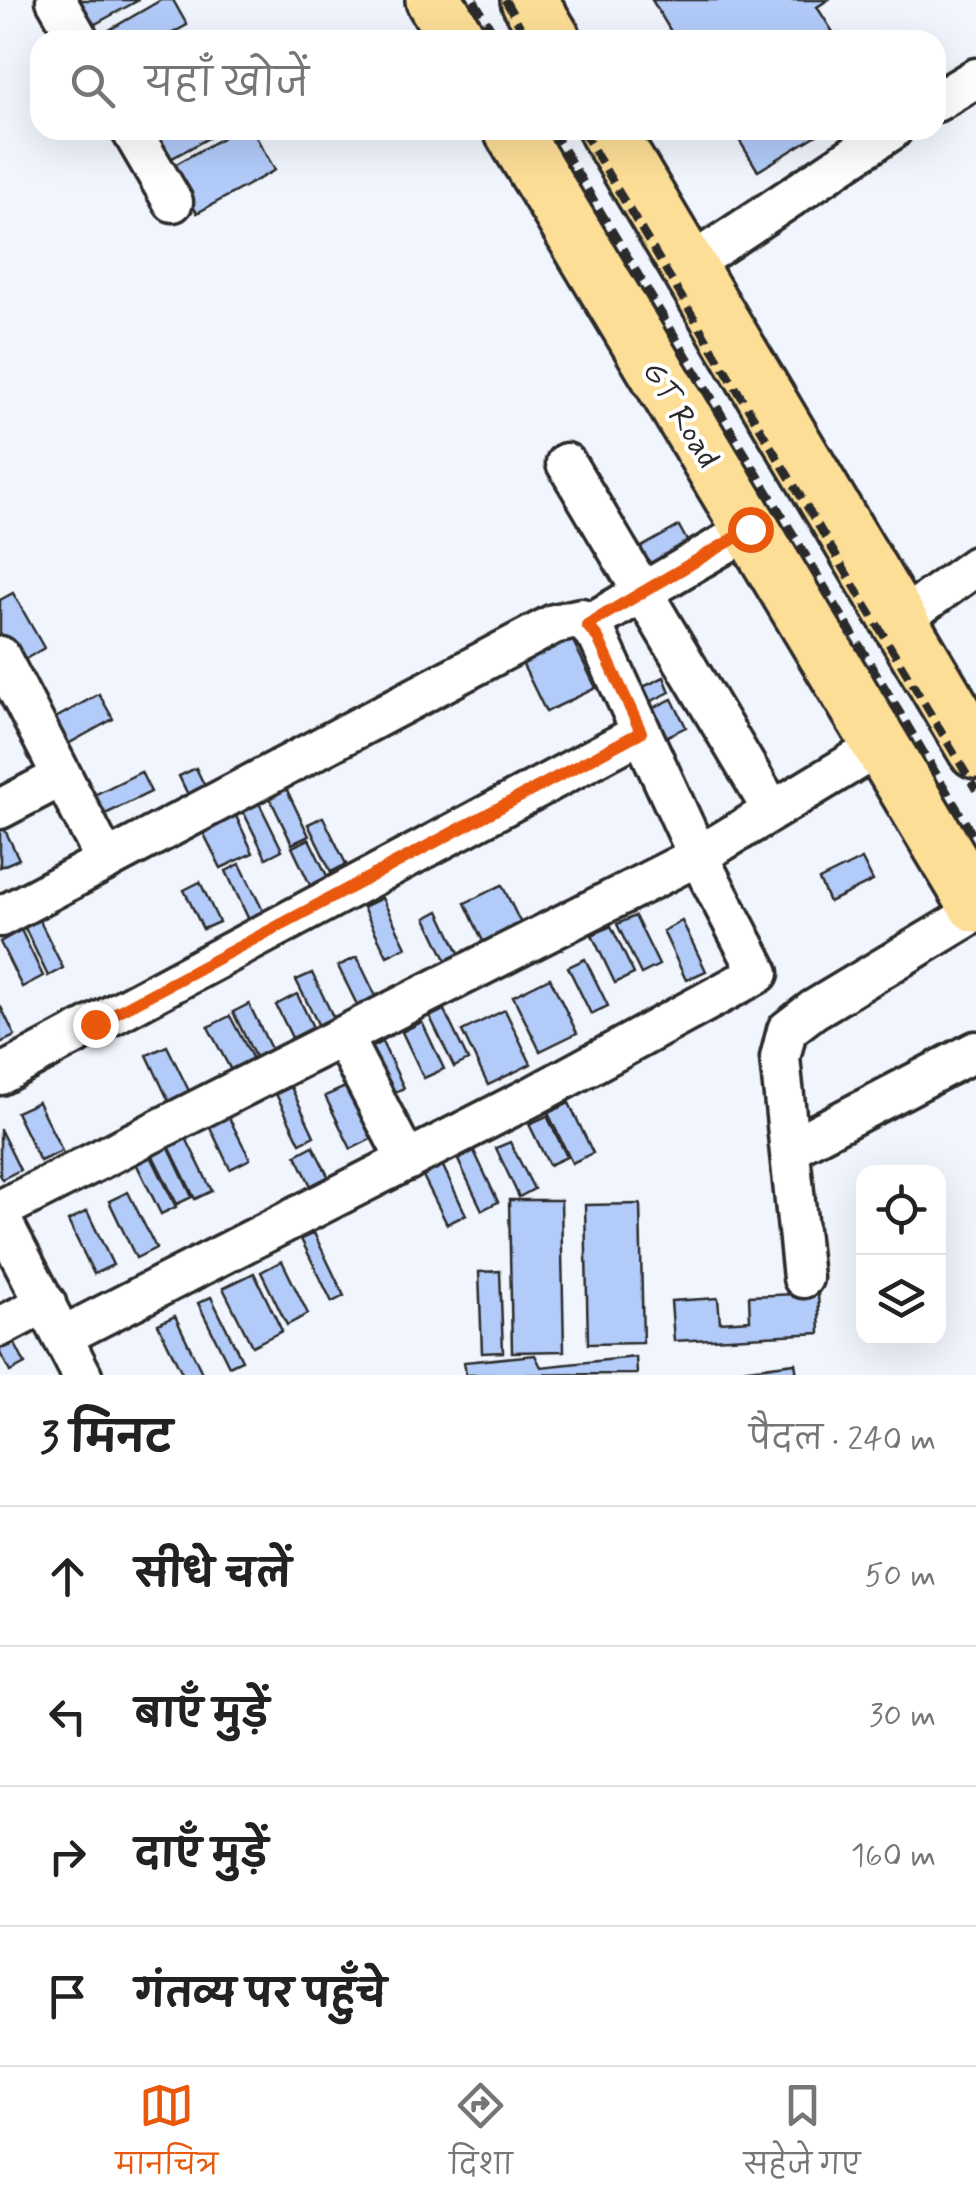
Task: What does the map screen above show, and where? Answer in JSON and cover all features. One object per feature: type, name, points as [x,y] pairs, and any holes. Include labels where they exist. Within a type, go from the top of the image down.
[{"type":"highway","points":[[434,0],[452,30]]},
{"type":"highway","name":"GT Road","points":[[518,140],[976,904]]},
{"type":"highway","points":[[613,140],[976,750]]},
{"type":"highway","points":[[793,596],[858,554]]},
{"type":"street","points":[[56,0],[73,30]]},
{"type":"street","points":[[946,96],[976,78]]},
{"type":"street","points":[[137,140],[173,202]]},
{"type":"street","points":[[688,266],[877,140]]},
{"type":"street","points":[[566,462],[772,810]]},
{"type":"street","points":[[587,625],[750,529]]},
{"type":"street","points":[[898,621],[976,566]]},
{"type":"street","points":[[0,916],[554,624],[581,618],[598,638],[698,856],[759,973],[406,1161],[55,1320],[0,1328]]},
{"type":"street","points":[[2,664],[106,860]]},
{"type":"street","points":[[0,1075],[641,732]]},
{"type":"street","points":[[82,1375],[0,1214],[698,856],[883,744]]},
{"type":"street","points":[[0,809],[61,777]]},
{"type":"street","points":[[803,1278],[780,1058],[787,1030],[813,1010],[976,912]]},
{"type":"street","points":[[343,1038],[406,1161]]},
{"type":"street","points":[[790,1148],[976,1051]]},
{"type":"building","points":[[74,0],[139,0],[88,28]]},
{"type":"building","points":[[161,0],[173,0],[187,25],[178,30],[109,30]]},
{"type":"building","points":[[652,0],[828,0],[817,7],[832,30],[670,30]]},
{"type":"building","points":[[153,140],[205,140],[165,162]]},
{"type":"building","points":[[218,140],[258,140],[275,170],[197,213],[171,167]]},
{"type":"building","points":[[739,140],[809,140],[758,171]]},
{"type":"building","points":[[679,526],[694,554],[654,577],[638,549]]},
{"type":"building","points":[[13,593],[44,648],[17,664],[0,633],[0,600]]},
{"type":"building","points":[[572,639],[596,688],[546,712],[522,663]]},
{"type":"building","points":[[664,677],[670,692],[633,710],[626,695]]},
{"type":"building","points":[[99,694],[113,719],[57,750],[43,725]]},
{"type":"building","points":[[672,699],[686,727],[653,743],[639,715]]},
{"type":"building","points":[[196,768],[210,797],[193,805],[179,776]]},
{"type":"building","points":[[141,772],[151,792],[93,820],[84,800]]},
{"type":"building","points":[[285,786],[309,836],[292,844],[268,794]]},
{"type":"building","points":[[259,803],[282,850],[266,858],[243,811]]},
{"type":"building","points":[[236,816],[253,853],[221,868],[203,832]]},
{"type":"building","points":[[323,817],[346,864],[331,872],[308,824]]},
{"type":"building","points":[[0,825],[19,859],[0,867]]},
{"type":"building","points":[[309,839],[329,880],[312,889],[292,847]]},
{"type":"building","points":[[862,859],[873,881],[829,902],[819,880]]},
{"type":"building","points":[[240,864],[265,915],[250,922],[226,871]]},
{"type":"building","points":[[200,882],[219,922],[203,929],[184,890]]},
{"type":"building","points":[[502,885],[526,934],[488,952],[465,903]]},
{"type":"building","points":[[382,898],[406,947],[387,956],[363,907]]},
{"type":"building","points":[[439,911],[464,963],[451,970],[426,918]]},
{"type":"building","points":[[635,916],[659,965],[641,974],[617,924]]},
{"type":"building","points":[[39,919],[63,968],[48,976],[24,926]]},
{"type":"building","points":[[682,921],[706,971],[686,980],[663,931]]},
{"type":"building","points":[[611,926],[634,974],[615,983],[592,935]]},
{"type":"building","points":[[21,930],[43,976],[22,987],[0,942]]},
{"type":"building","points":[[357,957],[384,1013],[365,1021],[338,966]]},
{"type":"building","points":[[585,959],[608,1006],[591,1014],[568,967]]},
{"type":"building","points":[[312,973],[338,1027],[323,1034],[296,980]]},
{"type":"building","points":[[550,978],[577,1033],[540,1051],[513,996]]},
{"type":"building","points":[[297,994],[321,1044],[300,1054],[276,1005]]},
{"type":"building","points":[[249,1004],[276,1059],[260,1067],[233,1012]]},
{"type":"building","points":[[0,1005],[15,1036],[0,1043]]},
{"type":"building","points":[[444,1010],[468,1060],[454,1067],[430,1017]]},
{"type":"building","points":[[505,1010],[531,1064],[488,1085],[462,1031]]},
{"type":"building","points":[[230,1016],[256,1065],[234,1076],[208,1027]]},
{"type":"building","points":[[422,1022],[444,1069],[424,1078],[402,1032]]},
{"type":"building","points":[[382,1042],[404,1088],[378,1100],[356,1055]]},
{"type":"building","points":[[167,1046],[194,1101],[173,1110],[147,1055]]},
{"type":"building","points":[[352,1084],[377,1136],[351,1149],[325,1096]]},
{"type":"building","points":[[291,1087],[314,1136],[300,1143],[276,1094]]},
{"type":"building","points":[[38,1102],[62,1151],[40,1161],[16,1112]]},
{"type":"building","points":[[569,1103],[593,1153],[572,1163],[548,1113]]},
{"type":"building","points":[[227,1114],[250,1159],[230,1169],[208,1123]]},
{"type":"building","points":[[547,1116],[567,1157],[549,1165],[529,1124]]},
{"type":"building","points":[[0,1129],[20,1170],[2,1179],[0,1175]]},
{"type":"building","points":[[182,1130],[212,1191],[195,1199],[165,1138]]},
{"type":"building","points":[[165,1140],[192,1197],[177,1204],[149,1148]]},
{"type":"building","points":[[510,1142],[534,1189],[519,1197],[496,1148]]},
{"type":"building","points":[[313,1146],[329,1178],[311,1186],[296,1155]]},
{"type":"building","points":[[148,1150],[176,1207],[161,1214],[133,1157]]},
{"type":"building","points":[[474,1151],[498,1202],[482,1210],[458,1160]]},
{"type":"building","points":[[440,1160],[466,1215],[447,1224],[420,1170]]},
{"type":"building","points":[[128,1192],[156,1248],[136,1258],[109,1201]]},
{"type":"building","points":[[509,1200],[561,1200],[564,1351],[512,1352]]},
{"type":"building","points":[[640,1204],[643,1343],[588,1344],[585,1205]]},
{"type":"building","points":[[87,1211],[113,1265],[94,1274],[68,1221]]},
{"type":"building","points":[[314,1233],[344,1296],[332,1302],[301,1239]]},
{"type":"building","points":[[282,1261],[308,1314],[287,1325],[261,1272]]},
{"type":"building","points":[[500,1271],[503,1352],[482,1353],[479,1272]]},
{"type":"building","points":[[254,1273],[282,1331],[252,1346],[223,1288]]},
{"type":"building","points":[[818,1293],[820,1333],[674,1341],[671,1301],[718,1298],[720,1322],[750,1320],[749,1296]]},
{"type":"building","points":[[211,1297],[242,1360],[229,1366],[198,1303]]},
{"type":"building","points":[[175,1316],[203,1375],[183,1375],[158,1324]]},
{"type":"building","points":[[9,1332],[25,1364],[10,1372],[0,1353],[0,1336]]},
{"type":"building","points":[[535,1355],[541,1367],[636,1357],[637,1374],[466,1375],[464,1362]]},
{"type":"building","points":[[795,1363],[797,1375],[701,1375]]},
{"type":"railway","points":[[474,0],[492,30]]},
{"type":"railway","points":[[505,0],[522,30]]},
{"type":"railway","points":[[558,140],[976,840]]},
{"type":"railway","points":[[588,140],[976,790]]},
{"type":"route","points":[[95,1024],[641,732],[598,638],[587,625],[750,529]]}]
